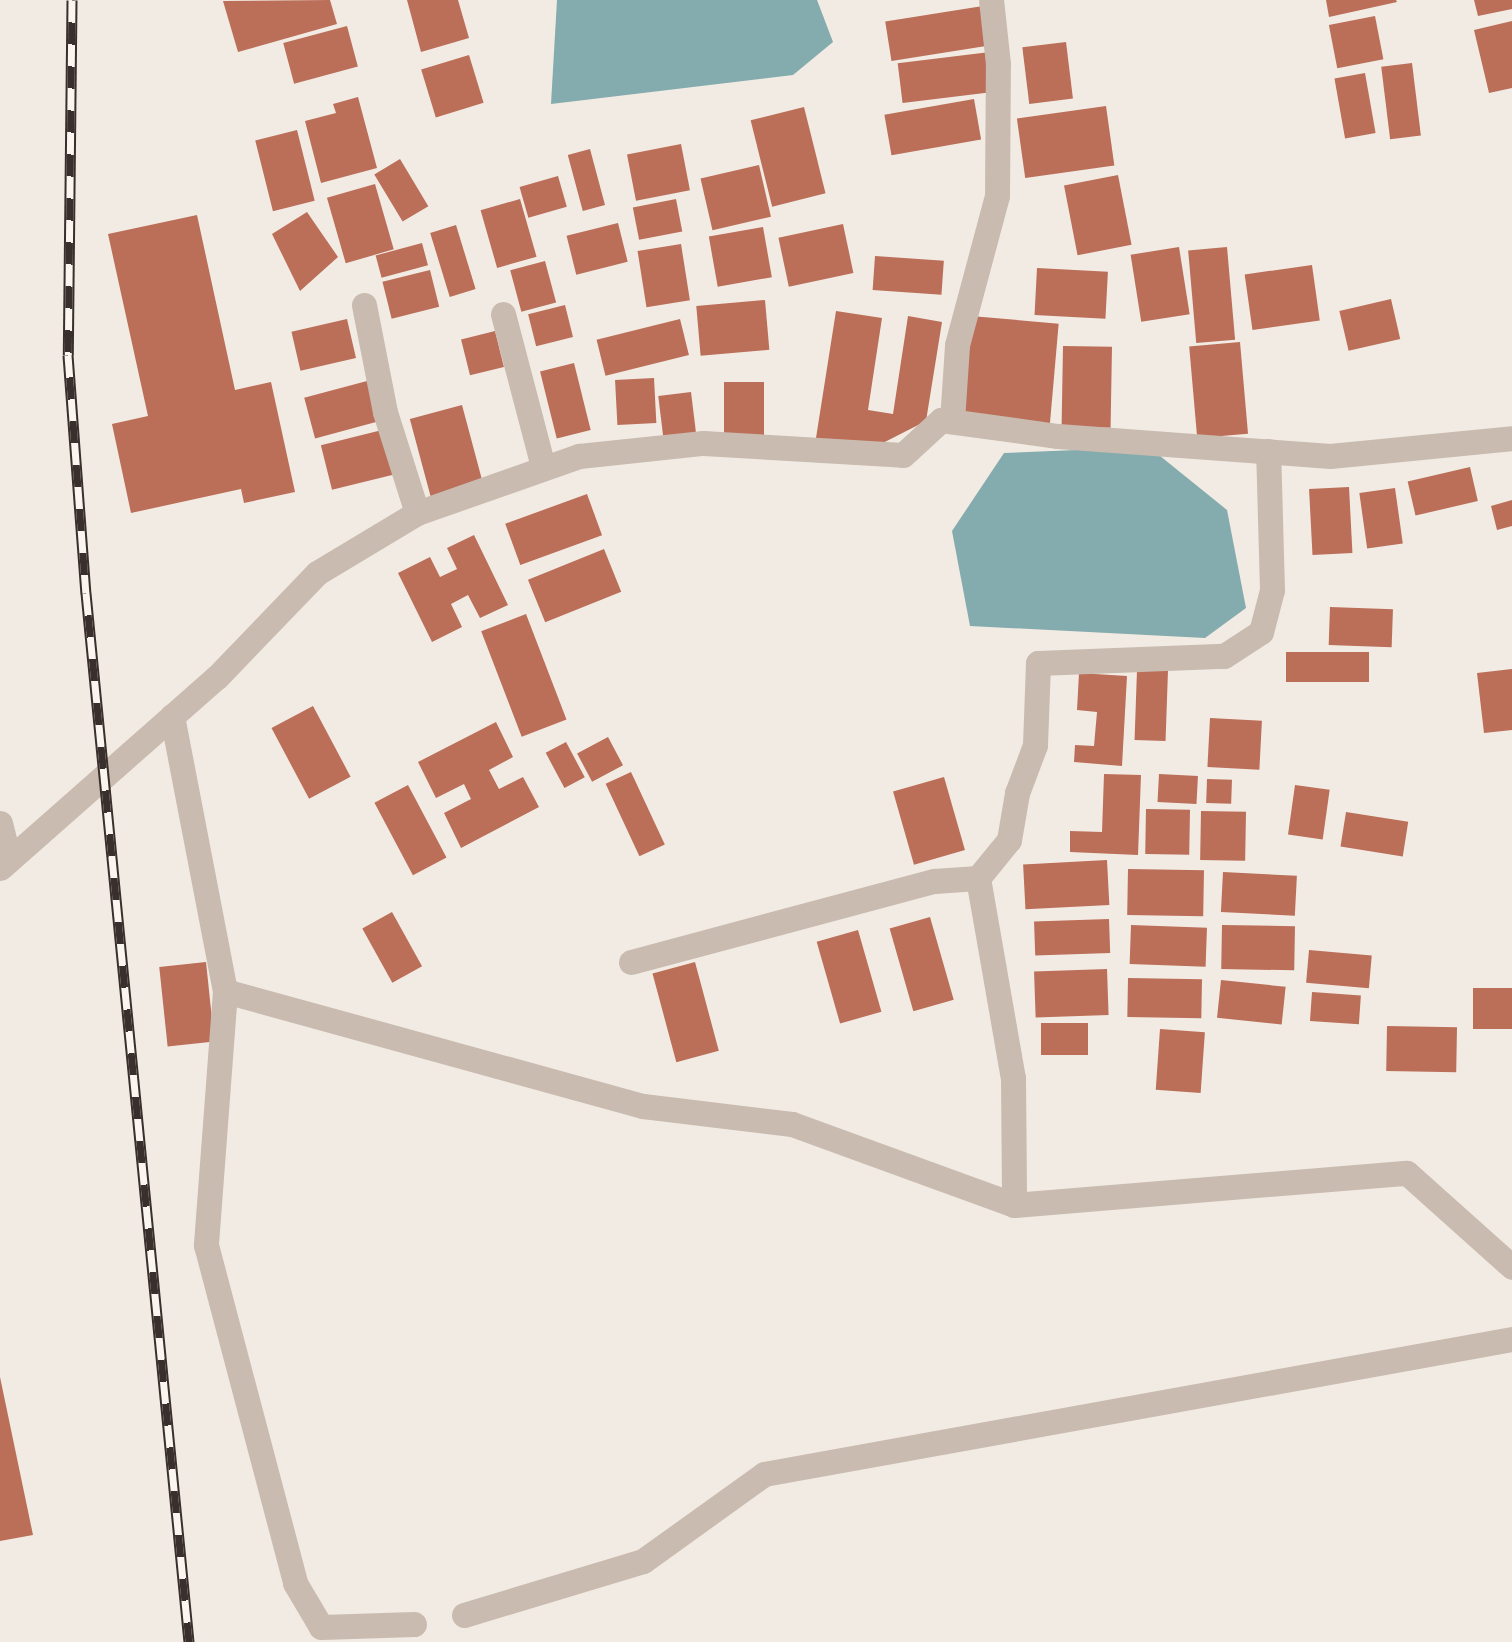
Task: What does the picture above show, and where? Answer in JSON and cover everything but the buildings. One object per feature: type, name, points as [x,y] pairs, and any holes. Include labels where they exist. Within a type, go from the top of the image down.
[{"type":"street","points":[[952,422],[957,345],[996,196],[998,64],[992,0]]},
{"type":"street","points":[[364,305],[385,412],[417,513]]},
{"type":"street","points":[[503,314],[543,467]]},
{"type":"street","points":[[5,864],[172,716],[317,573],[417,513],[578,456],[703,443],[903,454],[941,420],[1058,436],[1330,456],[1512,438]]},
{"type":"street","points":[[630,962],[934,881],[978,878],[1010,840],[1017,793],[1035,746],[1038,663],[1224,656],[1261,632],[1272,590],[1268,452]]},
{"type":"street","points":[[172,716],[224,990],[206,1244],[295,1583],[321,1627],[414,1624]]},
{"type":"street","points":[[0,823],[5,864]]},
{"type":"street","points":[[978,878],[1013,1078],[1014,1205]]},
{"type":"street","points":[[224,990],[643,1106],[792,1124],[1014,1205],[1407,1174],[1512,1267]]},
{"type":"street","points":[[464,1615],[642,1560],[764,1474],[1512,1339]]},
{"type":"water","points":[[557,0],[817,0],[833,42],[793,75],[551,104]]},
{"type":"water","points":[[1149,447],[1227,510],[1246,608],[1205,638],[970,626],[952,531],[1004,453]]},
{"type":"railway","points":[[72,0],[68,355],[86,593],[189,1642]]}]
